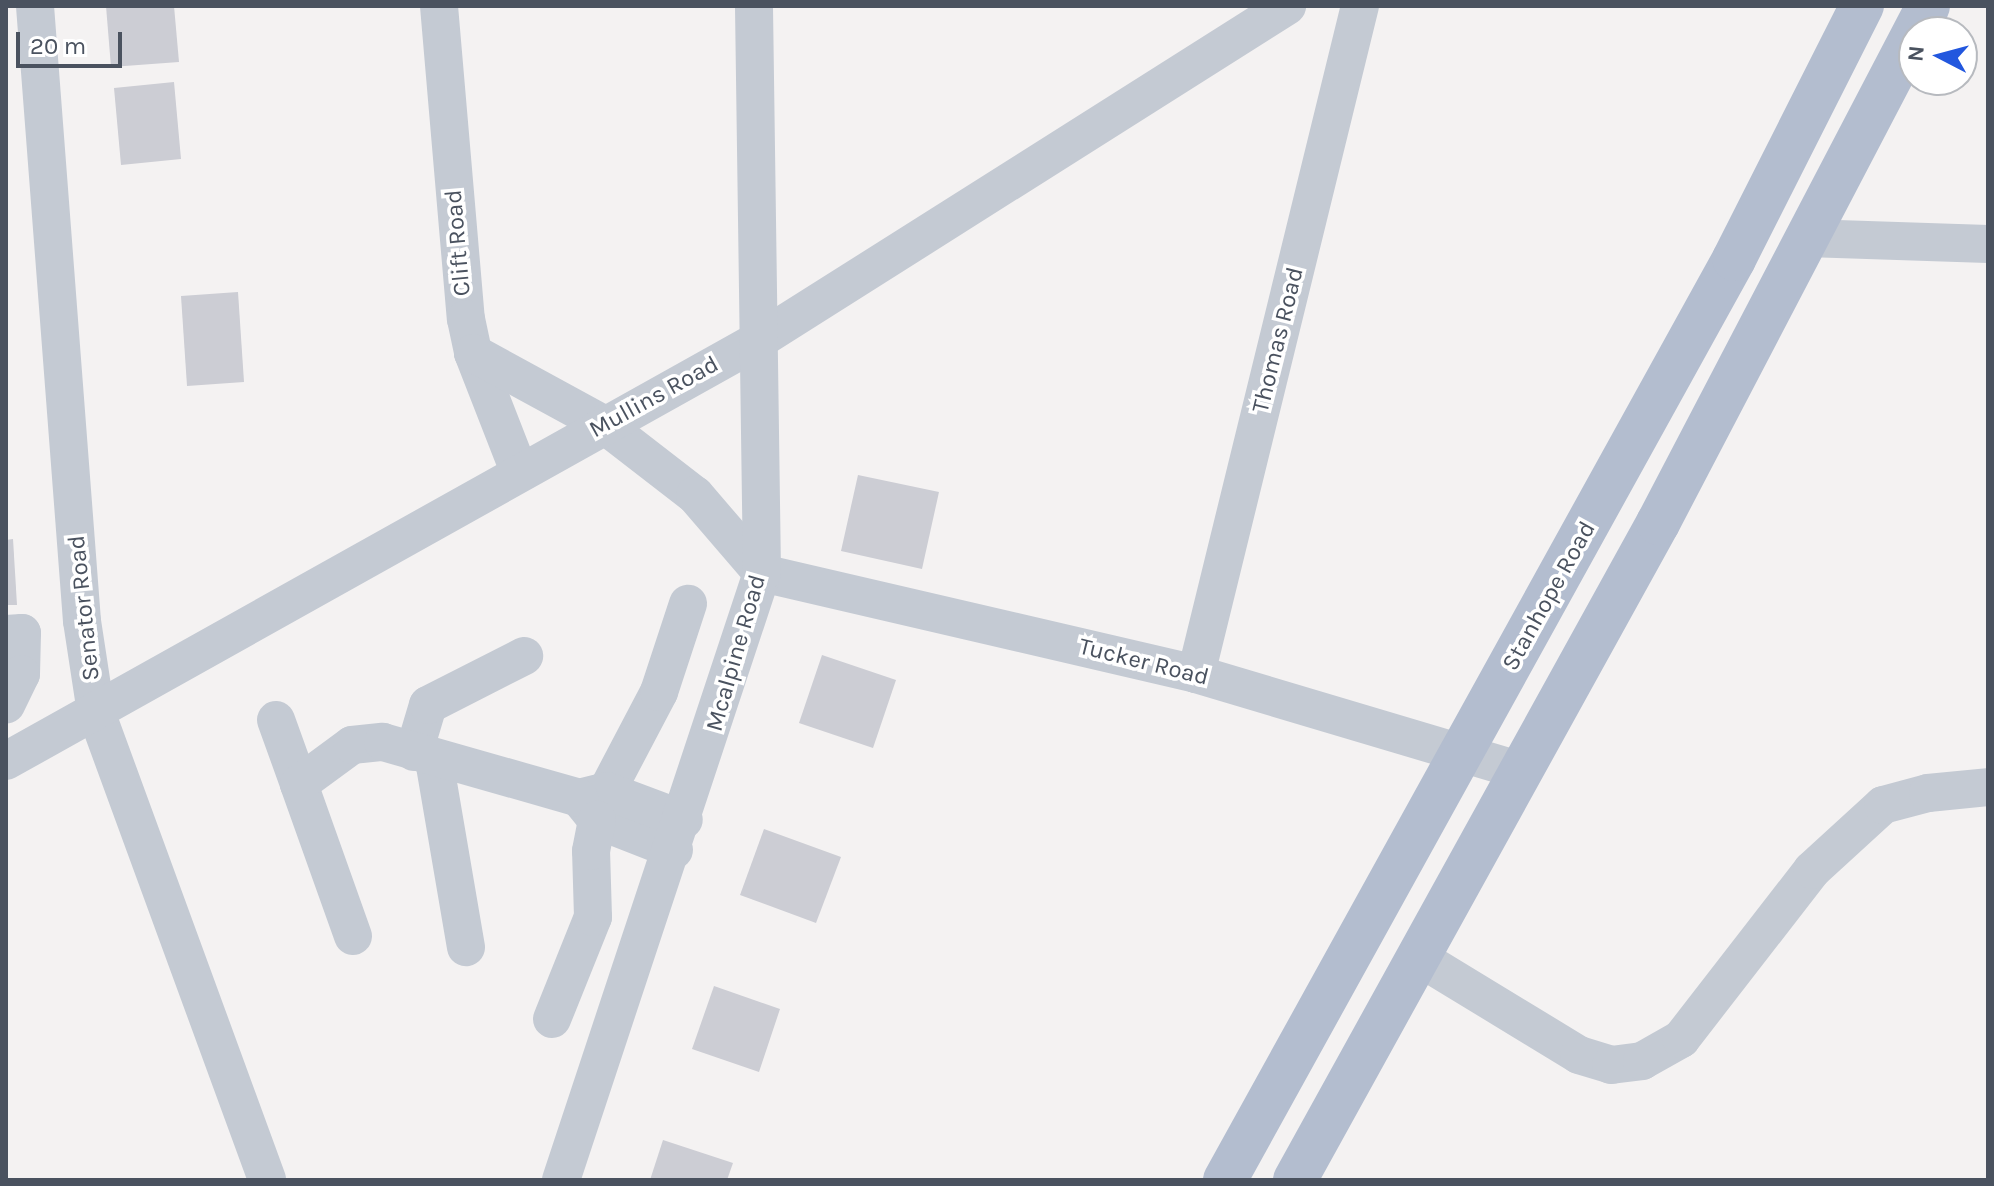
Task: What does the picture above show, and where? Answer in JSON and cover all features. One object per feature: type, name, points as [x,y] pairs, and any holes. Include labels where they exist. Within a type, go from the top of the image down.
[{"type":"main road","name":"Stanhope Road","points":[[1225,1180],[1734,259],[1862,6]]},
{"type":"main road","points":[[1295,1180],[1521,771],[1928,6]]},
{"type":"main road","points":[[1336,976],[1391,1007]]},
{"type":"street","name":"Senator Road","points":[[35,6],[82,621],[96,712],[267,1180]]},
{"type":"street","name":"Clift Road","points":[[439,6],[461,284],[473,353],[519,471]]},
{"type":"street","name":"Mcalpine Road","points":[[561,1180],[679,835],[762,573],[754,6]]},
{"type":"street","name":"Mullins Road","points":[[6,761],[603,424],[759,340],[1232,24],[1287,6]]},
{"type":"street","name":"Thomas Road","points":[[1196,674],[1360,6]]},
{"type":"street","points":[[1807,238],[1988,244]]},
{"type":"street","points":[[473,353],[603,424],[695,495],[762,573]]},
{"type":"street","name":"Tucker Road","points":[[762,573],[1196,674],[1521,771]]},
{"type":"street","points":[[552,1019],[593,917],[591,851],[594,803],[659,692],[688,604]]},
{"type":"street","points":[[6,705],[21,674],[14,634],[82,621]]},
{"type":"street","points":[[466,947],[424,756],[428,705],[524,656]]},
{"type":"street","points":[[276,720],[353,936]]},
{"type":"street","points":[[299,784],[352,745],[367,741],[594,803],[679,835]]},
{"type":"street","points":[[1418,957],[1579,1055],[1611,1065],[1642,1061],[1681,1039],[1812,870],[1883,805],[1928,793],[1988,787]]},
{"type":"building","points":[[106,6],[174,6],[179,62],[111,67]]},
{"type":"building","points":[[174,82],[181,159],[121,165],[114,88]]},
{"type":"building","points":[[238,292],[244,382],[187,386],[181,296]]},
{"type":"building","points":[[858,475],[939,492],[922,569],[841,551]]},
{"type":"building","points":[[13,539],[17,605],[6,605],[6,540]]},
{"type":"building","points":[[822,655],[896,680],[873,748],[799,723]]},
{"type":"building","points":[[764,829],[841,857],[816,923],[740,895]]},
{"type":"building","points":[[714,986],[780,1009],[759,1072],[692,1049]]},
{"type":"building","points":[[663,1140],[733,1163],[727,1180],[650,1180]]}]
